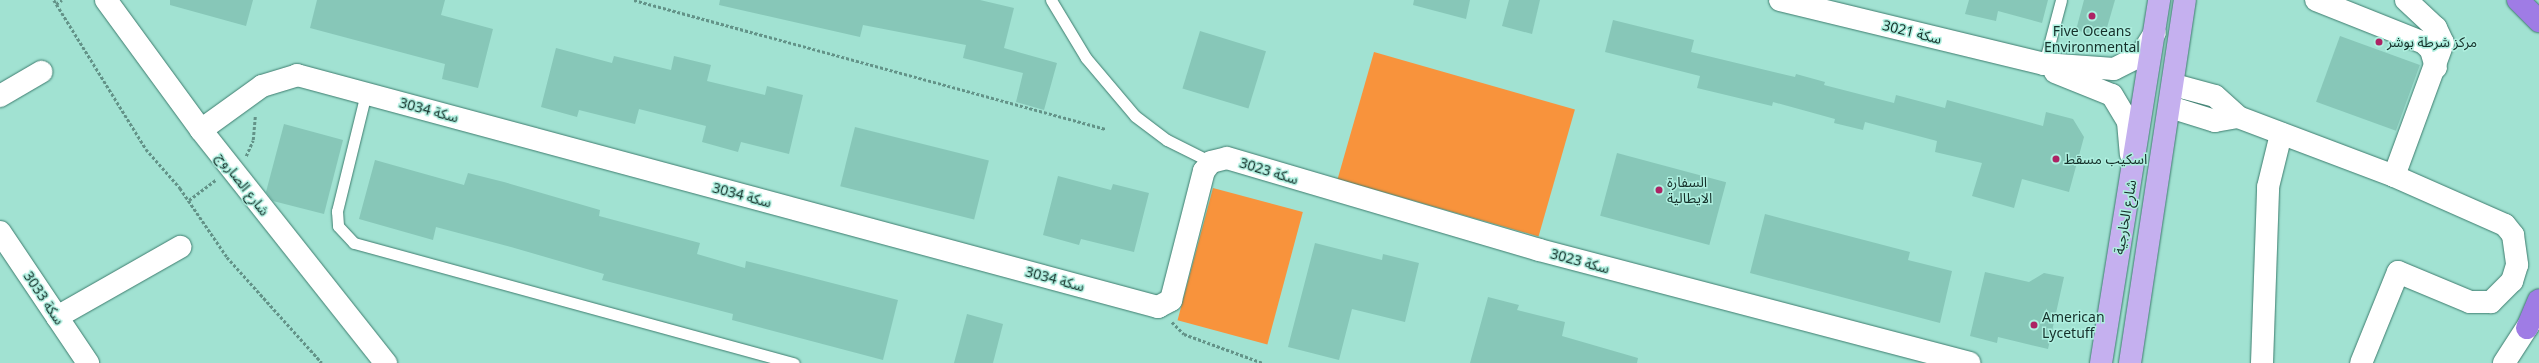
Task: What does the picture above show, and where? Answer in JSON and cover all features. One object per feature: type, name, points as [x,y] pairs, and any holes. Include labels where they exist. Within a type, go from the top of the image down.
[{"type":"highway","points":[[2518,0],[2539,21]]},
{"type":"highway","points":[[2527,328],[2539,300]]},
{"type":"main road","name":"شارع الخارجية","points":[[2101,363],[2156,33],[2159,0]]},
{"type":"main road","name":"شارع الخارجية","points":[[2130,363],[2174,85],[2185,0]]},
{"type":"street","name":"شارع الصاروج","points":[[106,0],[201,130],[378,361]]},
{"type":"street","name":"سكة 3021","points":[[1780,0],[2044,64],[2114,69],[2141,55],[2156,33]]},
{"type":"street","points":[[2316,0],[2315,3],[2424,43],[2431,50],[2436,67]]},
{"type":"street","points":[[2394,176],[2436,67],[2443,43],[2436,28],[2406,0]]},
{"type":"street","name":"سكة 3021","points":[[2044,64],[2063,76],[2112,95],[2128,122],[2133,171]]},
{"type":"street","points":[[0,96],[41,72]]},
{"type":"street","name":"سكة 3034","points":[[201,130],[262,86],[298,75],[1158,307]]},
{"type":"street","points":[[2174,85],[2215,96],[2238,117],[2394,176],[2505,225],[2513,235],[2517,265],[2512,281],[2491,302],[2470,302],[2398,272],[2361,363]]},
{"type":"street","points":[[2170,107],[2215,121],[2238,117]]},
{"type":"street","points":[[2262,363],[2268,187],[2281,134]]},
{"type":"street","name":"سكة 3023","points":[[1206,170],[1227,158],[1539,250],[1969,363]]},
{"type":"street","points":[[1158,307],[1171,300],[1206,170]]},
{"type":"street","name":"سكة 3033","points":[[0,232],[88,363]]},
{"type":"street","points":[[57,317],[180,248]]},
{"type":"street","points":[[2504,363],[2539,310]]},
{"type":"lane","points":[[1051,0],[1086,58],[1130,111],[1206,170]]},
{"type":"lane","points":[[2044,64],[2061,0]]},
{"type":"lane","points":[[366,93],[337,211],[338,226],[354,242],[794,363]]},
{"type":"path","points":[[54,0],[146,149],[180,188],[227,256],[322,363]]},
{"type":"path","points":[[56,4],[62,0]]},
{"type":"path","points":[[634,0],[1106,129]]},
{"type":"path","points":[[1158,307],[1184,334],[1263,363]]},
{"type":"shaded area","points":[[1374,52],[1575,110],[1539,236],[1338,179]]},
{"type":"shaded area","points":[[1213,188],[1303,212],[1267,344],[1178,320]]},
{"type":"building","points":[[170,0],[253,0],[246,26],[170,5]]},
{"type":"building","points":[[317,0],[445,0],[441,15],[493,29],[478,88],[442,79],[445,64],[310,28]]},
{"type":"building","points":[[720,0],[980,0],[1014,8],[1004,48],[1057,63],[1044,110],[1016,102],[1023,73],[963,58],[966,45],[863,25],[860,37],[719,5]]},
{"type":"building","points":[[1414,0],[1470,0],[1466,19],[1413,5]]},
{"type":"building","points":[[1509,0],[1540,0],[1532,34],[1502,26]]},
{"type":"building","points":[[1969,0],[2048,0],[2042,23],[1998,11],[1996,21],[1965,14]]},
{"type":"building","points":[[2084,0],[2115,0],[2104,38],[2076,30]]},
{"type":"building","points":[[1613,20],[1694,40],[1691,52],[1795,77],[1796,74],[1825,82],[1824,85],[1894,103],[1896,95],[1945,108],[1947,100],[2043,126],[2046,112],[2073,119],[2084,137],[2069,192],[2022,179],[2014,208],[1972,196],[1982,163],[1935,152],[1937,141],[1865,122],[1863,130],[1834,123],[1835,119],[1773,102],[1772,106],[1697,88],[1700,76],[1605,52]]},
{"type":"building","points":[[1200,31],[1266,51],[1248,109],[1182,88]]},
{"type":"building","points":[[2340,36],[2420,65],[2396,131],[2316,102]]},
{"type":"building","points":[[556,48],[612,63],[614,56],[671,70],[674,56],[711,65],[707,81],[765,95],[767,86],[803,95],[789,154],[741,142],[738,152],[702,142],[706,126],[639,109],[635,124],[579,110],[577,117],[541,107]]},
{"type":"building","points":[[284,124],[343,140],[324,214],[273,201],[266,192]]},
{"type":"building","points":[[855,127],[989,160],[974,220],[840,186]]},
{"type":"building","points":[[1617,153],[1726,182],[1709,245],[1600,216]]},
{"type":"building","points":[[375,160],[464,185],[468,173],[504,182],[600,210],[599,216],[700,243],[697,254],[745,268],[746,261],[898,300],[883,360],[732,320],[733,314],[602,280],[604,274],[511,247],[436,227],[433,240],[359,219]]},
{"type":"building","points":[[1058,176],[1111,190],[1113,184],[1149,193],[1134,252],[1081,239],[1079,245],[1043,235]]},
{"type":"building","points":[[1765,214],[1910,252],[1908,260],[1952,271],[1940,323],[1750,273]]},
{"type":"building","points":[[1315,243],[1382,260],[1383,254],[1419,263],[1405,322],[1352,309],[1339,360],[1288,347]]},
{"type":"building","points":[[1985,272],[2029,282],[2044,273],[2064,277],[2048,349],[1998,337],[1997,343],[1970,336]]},
{"type":"building","points":[[1488,297],[1519,305],[1517,310],[1565,322],[1562,336],[1638,358],[1637,363],[1470,363]]},
{"type":"building","points":[[967,314],[1003,324],[993,363],[954,363]]},
{"type":"place","name":"Five Oceans Environmental","points":[[2092,16]]},
{"type":"place","name":"مركز شرطة بوشر","points":[[2379,42]]},
{"type":"place","name":"اسكيب مسقط","points":[[2056,159]]},
{"type":"place","name":"السفارة الايطالية","points":[[1659,190]]},
{"type":"place","name":"American Lycetuff","points":[[2034,325]]}]
